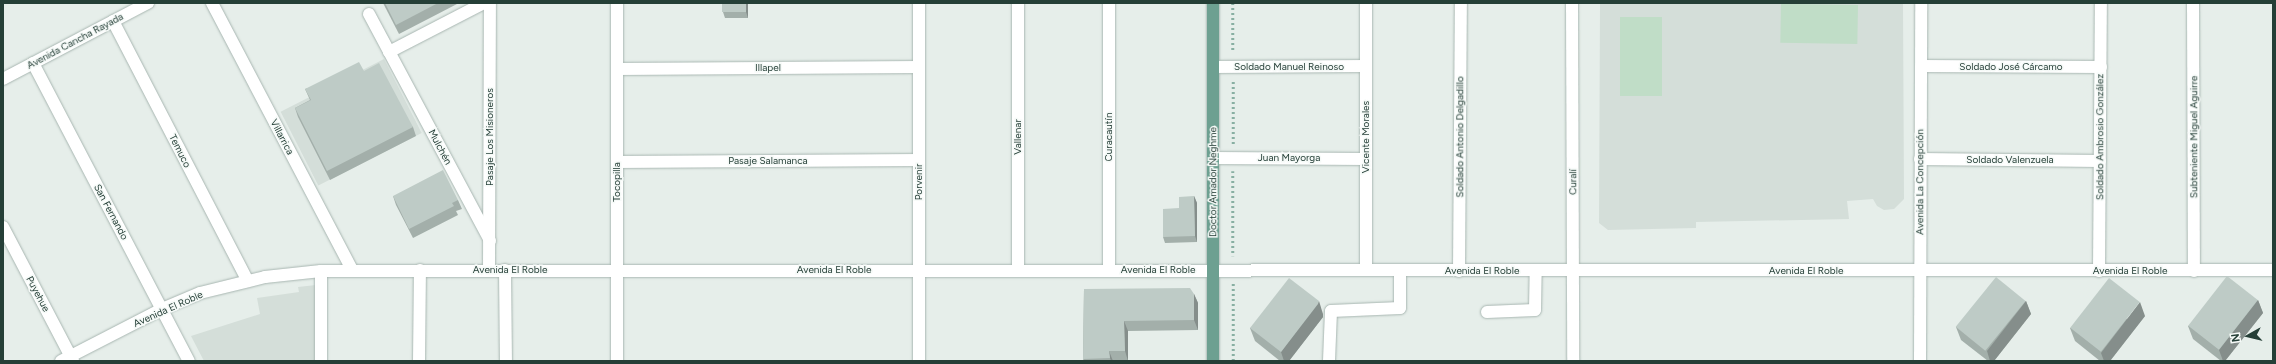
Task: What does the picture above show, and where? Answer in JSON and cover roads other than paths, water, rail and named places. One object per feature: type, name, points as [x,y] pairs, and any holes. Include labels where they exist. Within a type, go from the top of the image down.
[{"type":"main road","name":"Doctor Amador Neghme","points":[[1213,3],[1213,361]]},
{"type":"street","name":"Avenida Cancha Rayada","points":[[3,79],[148,3]]},
{"type":"street","name":"Villarrica","points":[[212,3],[352,270]]},
{"type":"street","points":[[389,52],[484,3]]},
{"type":"street","name":"Pasaje Los Misioneros","points":[[489,270],[491,242],[490,3]]},
{"type":"street","name":"Tocopilla","points":[[617,3],[617,361]]},
{"type":"street","name":"Porvenir","points":[[919,3],[919,361]]},
{"type":"street","name":"Vallenar","points":[[1018,3],[1018,270]]},
{"type":"street","name":"Curacautín","points":[[1108,270],[1109,3]]},
{"type":"street","name":"Vicente Morales","points":[[1366,3],[1366,270]]},
{"type":"street","name":"Soldado Antonio Delgadillo","points":[[1459,271],[1462,3]]},
{"type":"street","name":"Curalí","points":[[1572,3],[1573,361]]},
{"type":"street","name":"Avenida La Concepción","points":[[1920,361],[1921,3]]},
{"type":"street","name":"Soldado Ambrosio González","points":[[2099,271],[2101,3]]},
{"type":"street","name":"Subteniente Miguel Aguirre","points":[[2193,3],[2194,271]]},
{"type":"street","name":"Mulchén","points":[[369,14],[491,242]]},
{"type":"street","name":"Temuco","points":[[113,21],[247,280]]},
{"type":"street","name":"San Fernando","points":[[32,63],[189,361]]},
{"type":"street","name":"Soldado Manuel Reinoso","points":[[1213,67],[1366,66]]},
{"type":"street","name":"Soldado José Cárcamo","points":[[1921,66],[2100,67]]},
{"type":"street","name":"Illapel","points":[[617,69],[919,67]]},
{"type":"street","name":"Juan Mayorga","points":[[1213,158],[1366,159]]},
{"type":"street","name":"Soldado Valenzuela","points":[[1920,159],[2100,161]]},
{"type":"street","name":"Pasaje Salamanca","points":[[617,162],[919,160]]},
{"type":"street","name":"Puyehue","points":[[3,227],[68,359]]},
{"type":"street","points":[[419,361],[420,270]]},
{"type":"street","points":[[505,270],[506,361]]},
{"type":"street","points":[[1329,361],[1331,311],[1400,308],[1400,270]]},
{"type":"street","points":[[1487,312],[1535,310],[1536,270]]},
{"type":"street","name":"Avenida El Roble","points":[[68,359],[162,310],[200,293],[247,280],[321,271],[2273,270]]},
{"type":"street","points":[[321,271],[321,361]]}]
